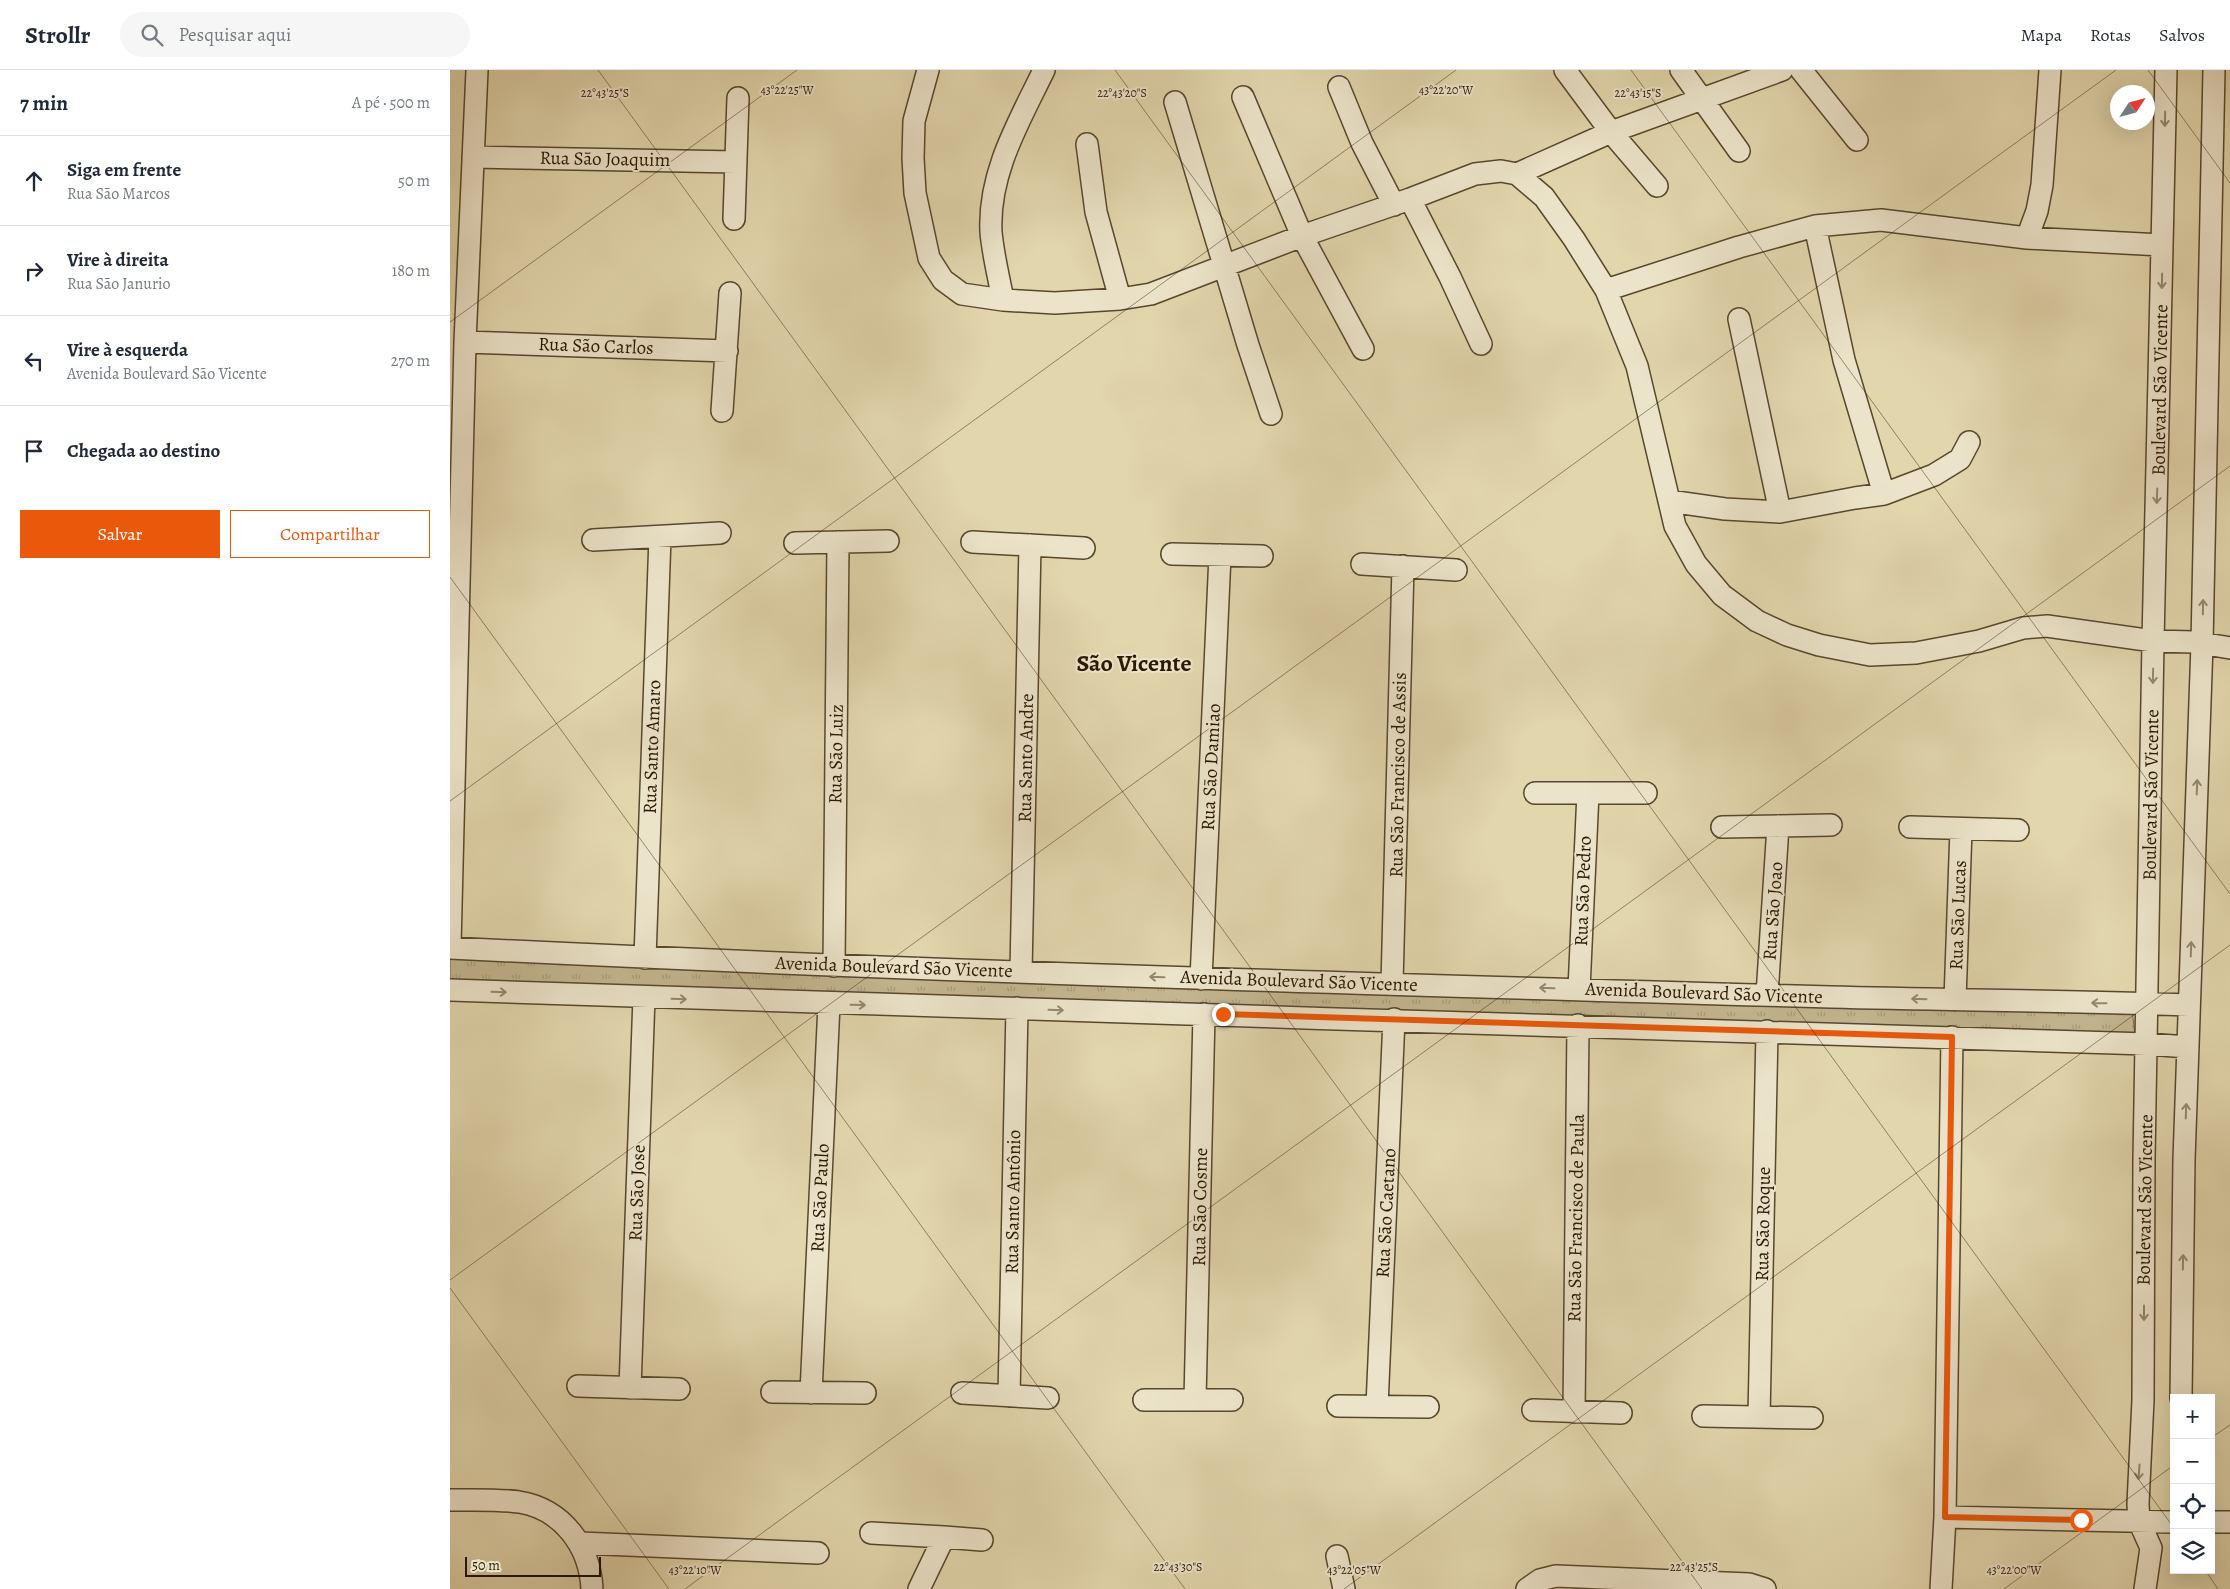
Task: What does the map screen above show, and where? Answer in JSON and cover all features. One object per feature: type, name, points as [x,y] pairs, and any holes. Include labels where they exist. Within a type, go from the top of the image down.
[{"type":"street","points":[[450,947],[454,628],[476,70]]},
{"type":"street","points":[[928,70],[914,121],[913,158],[915,193],[929,258],[943,280],[962,294],[1003,300],[1055,303],[1120,299],[1151,294],[1302,236],[1402,202],[1475,174],[1501,171],[1517,174],[1544,197],[1574,239],[1606,290],[1637,366],[1675,526],[1696,564],[1722,595],[1757,620],[1787,635],[1819,645],[1870,655],[1916,653],[1979,641],[2023,628],[2047,626],[2153,641],[2230,648]]},
{"type":"street","points":[[1003,300],[991,232],[992,195],[1004,155],[1044,70]]},
{"type":"street","points":[[1565,70],[1611,132],[1657,186]]},
{"type":"street","points":[[1681,70],[1739,151]]},
{"type":"street","points":[[1517,174],[1611,132],[1704,100],[1782,70]]},
{"type":"street","points":[[1801,70],[1857,140]]},
{"type":"street","points":[[2027,238],[2037,211],[2042,184],[2050,70]]},
{"type":"street","name":"Boulevard São Vicente","points":[[2139,1521],[2138,1484],[2143,1400],[2153,641],[2166,70]]},
{"type":"street","name":"Boulevard São Vicente","points":[[2181,1394],[2189,1005],[2202,644],[2214,70]]},
{"type":"street","points":[[1339,87],[1362,143],[1450,278],[1481,344]]},
{"type":"street","points":[[1244,97],[1302,236],[1363,349]]},
{"type":"street","points":[[734,219],[738,98]]},
{"type":"street","points":[[1175,102],[1271,414]]},
{"type":"street","points":[[1087,144],[1096,212],[1120,299]]},
{"type":"street","name":"Rua Sāo Joaquim","points":[[474,157],[736,162]]},
{"type":"street","points":[[1606,290],[1739,247],[1815,226],[1881,220],[2027,238],[2162,245]]},
{"type":"street","points":[[1815,226],[1844,360],[1884,494]]},
{"type":"street","points":[[722,410],[730,293]]},
{"type":"street","points":[[1739,319],[1780,512]]},
{"type":"street","name":"Rua São Carlos","points":[[466,342],[727,351]]},
{"type":"street","points":[[1669,500],[1726,509],[1780,512],[1884,494],[1934,475],[1960,459],[1969,442]]},
{"type":"street","points":[[593,540],[720,533]]},
{"type":"street","name":"Rua Santo Amaro","points":[[645,958],[660,536]]},
{"type":"street","name":"Rua Sāo Luiz","points":[[834,966],[838,542]]},
{"type":"street","points":[[795,543],[888,542]]},
{"type":"street","points":[[972,542],[1084,548]]},
{"type":"street","name":"Rua Santo Andre","points":[[1021,971],[1030,545]]},
{"type":"street","points":[[1172,554],[1262,556]]},
{"type":"street","name":"Rua Sāo Damiao","points":[[1201,978],[1220,555]]},
{"type":"street","points":[[1362,564],[1456,570]]},
{"type":"street","name":"Rua Sāo Francisco de Assis","points":[[1392,984],[1403,566]]},
{"type":"street","points":[[1534,793],[1646,794]]},
{"type":"street","name":"Rua Sāo Pedro","points":[[1579,989],[1588,793]]},
{"type":"street","points":[[1722,827],[1831,825]]},
{"type":"street","name":"Rua Sāo Joao","points":[[1767,995],[1778,826]]},
{"type":"street","points":[[1910,828],[2018,830]]},
{"type":"street","name":"Rua Sāo Lucas","points":[[1955,1000],[1961,829]]},
{"type":"street","name":"Avenida Boulevard São Vicente","points":[[450,947],[834,966],[1767,995],[2189,1005]]},
{"type":"street","name":"Avenida Boulevard São Vicente","points":[[450,990],[829,1004],[1394,1019],[1952,1037],[2188,1047]]},
{"type":"street","name":"Rua Sāo Jose","points":[[630,1388],[644,997]]},
{"type":"street","name":"Rua Sāo Paulo","points":[[811,1393],[829,1004]]},
{"type":"street","name":"Rua Santo Antônio","points":[[1010,1396],[1017,1008]]},
{"type":"street","name":"Rua Sāo Cosme","points":[[1195,1400],[1204,1014]]},
{"type":"street","name":"Rua Sāo Caetano","points":[[1377,1406],[1394,1019]]},
{"type":"street","name":"Rua Sāo Francisco de Paula","points":[[1574,1412],[1578,1025]]},
{"type":"street","name":"Rua Sāo Roque","points":[[1759,1417],[1767,1031]]},
{"type":"street","points":[[1941,1589],[1945,1517],[1952,1037]]},
{"type":"street","points":[[578,1386],[679,1389]]},
{"type":"street","points":[[772,1392],[865,1393]]},
{"type":"street","points":[[962,1393],[1048,1398]]},
{"type":"street","points":[[1144,1400],[1232,1400]]},
{"type":"street","points":[[1338,1406],[1428,1407]]},
{"type":"street","points":[[1533,1410],[1620,1413]]},
{"type":"street","points":[[1703,1416],[1812,1418]]},
{"type":"street","points":[[450,1500],[521,1503],[540,1509],[555,1517],[569,1528],[580,1543],[588,1559],[592,1589]]},
{"type":"street","points":[[1945,1517],[2170,1522]]},
{"type":"street","points":[[2139,1521],[2151,1548],[2145,1589]]},
{"type":"street","points":[[2215,1522],[2230,1522]]},
{"type":"street","points":[[2151,1548],[2171,1529]]},
{"type":"street","points":[[871,1533],[982,1540]]},
{"type":"street","points":[[920,1589],[944,1537]]},
{"type":"street","points":[[580,1543],[818,1553]]},
{"type":"street","points":[[1337,1556],[1344,1589]]},
{"type":"street","points":[[1534,1584],[1556,1576],[1749,1584],[1765,1589]]},
{"type":"green space","points":[[450,956],[2132,1009],[2135,1035],[450,989]]},
{"type":"district","name":"São Vicente","points":[[1134,663]]},
{"type":"route","points":[[1223,1014],[1952,1037],[1945,1517],[2081,1520]]}]
